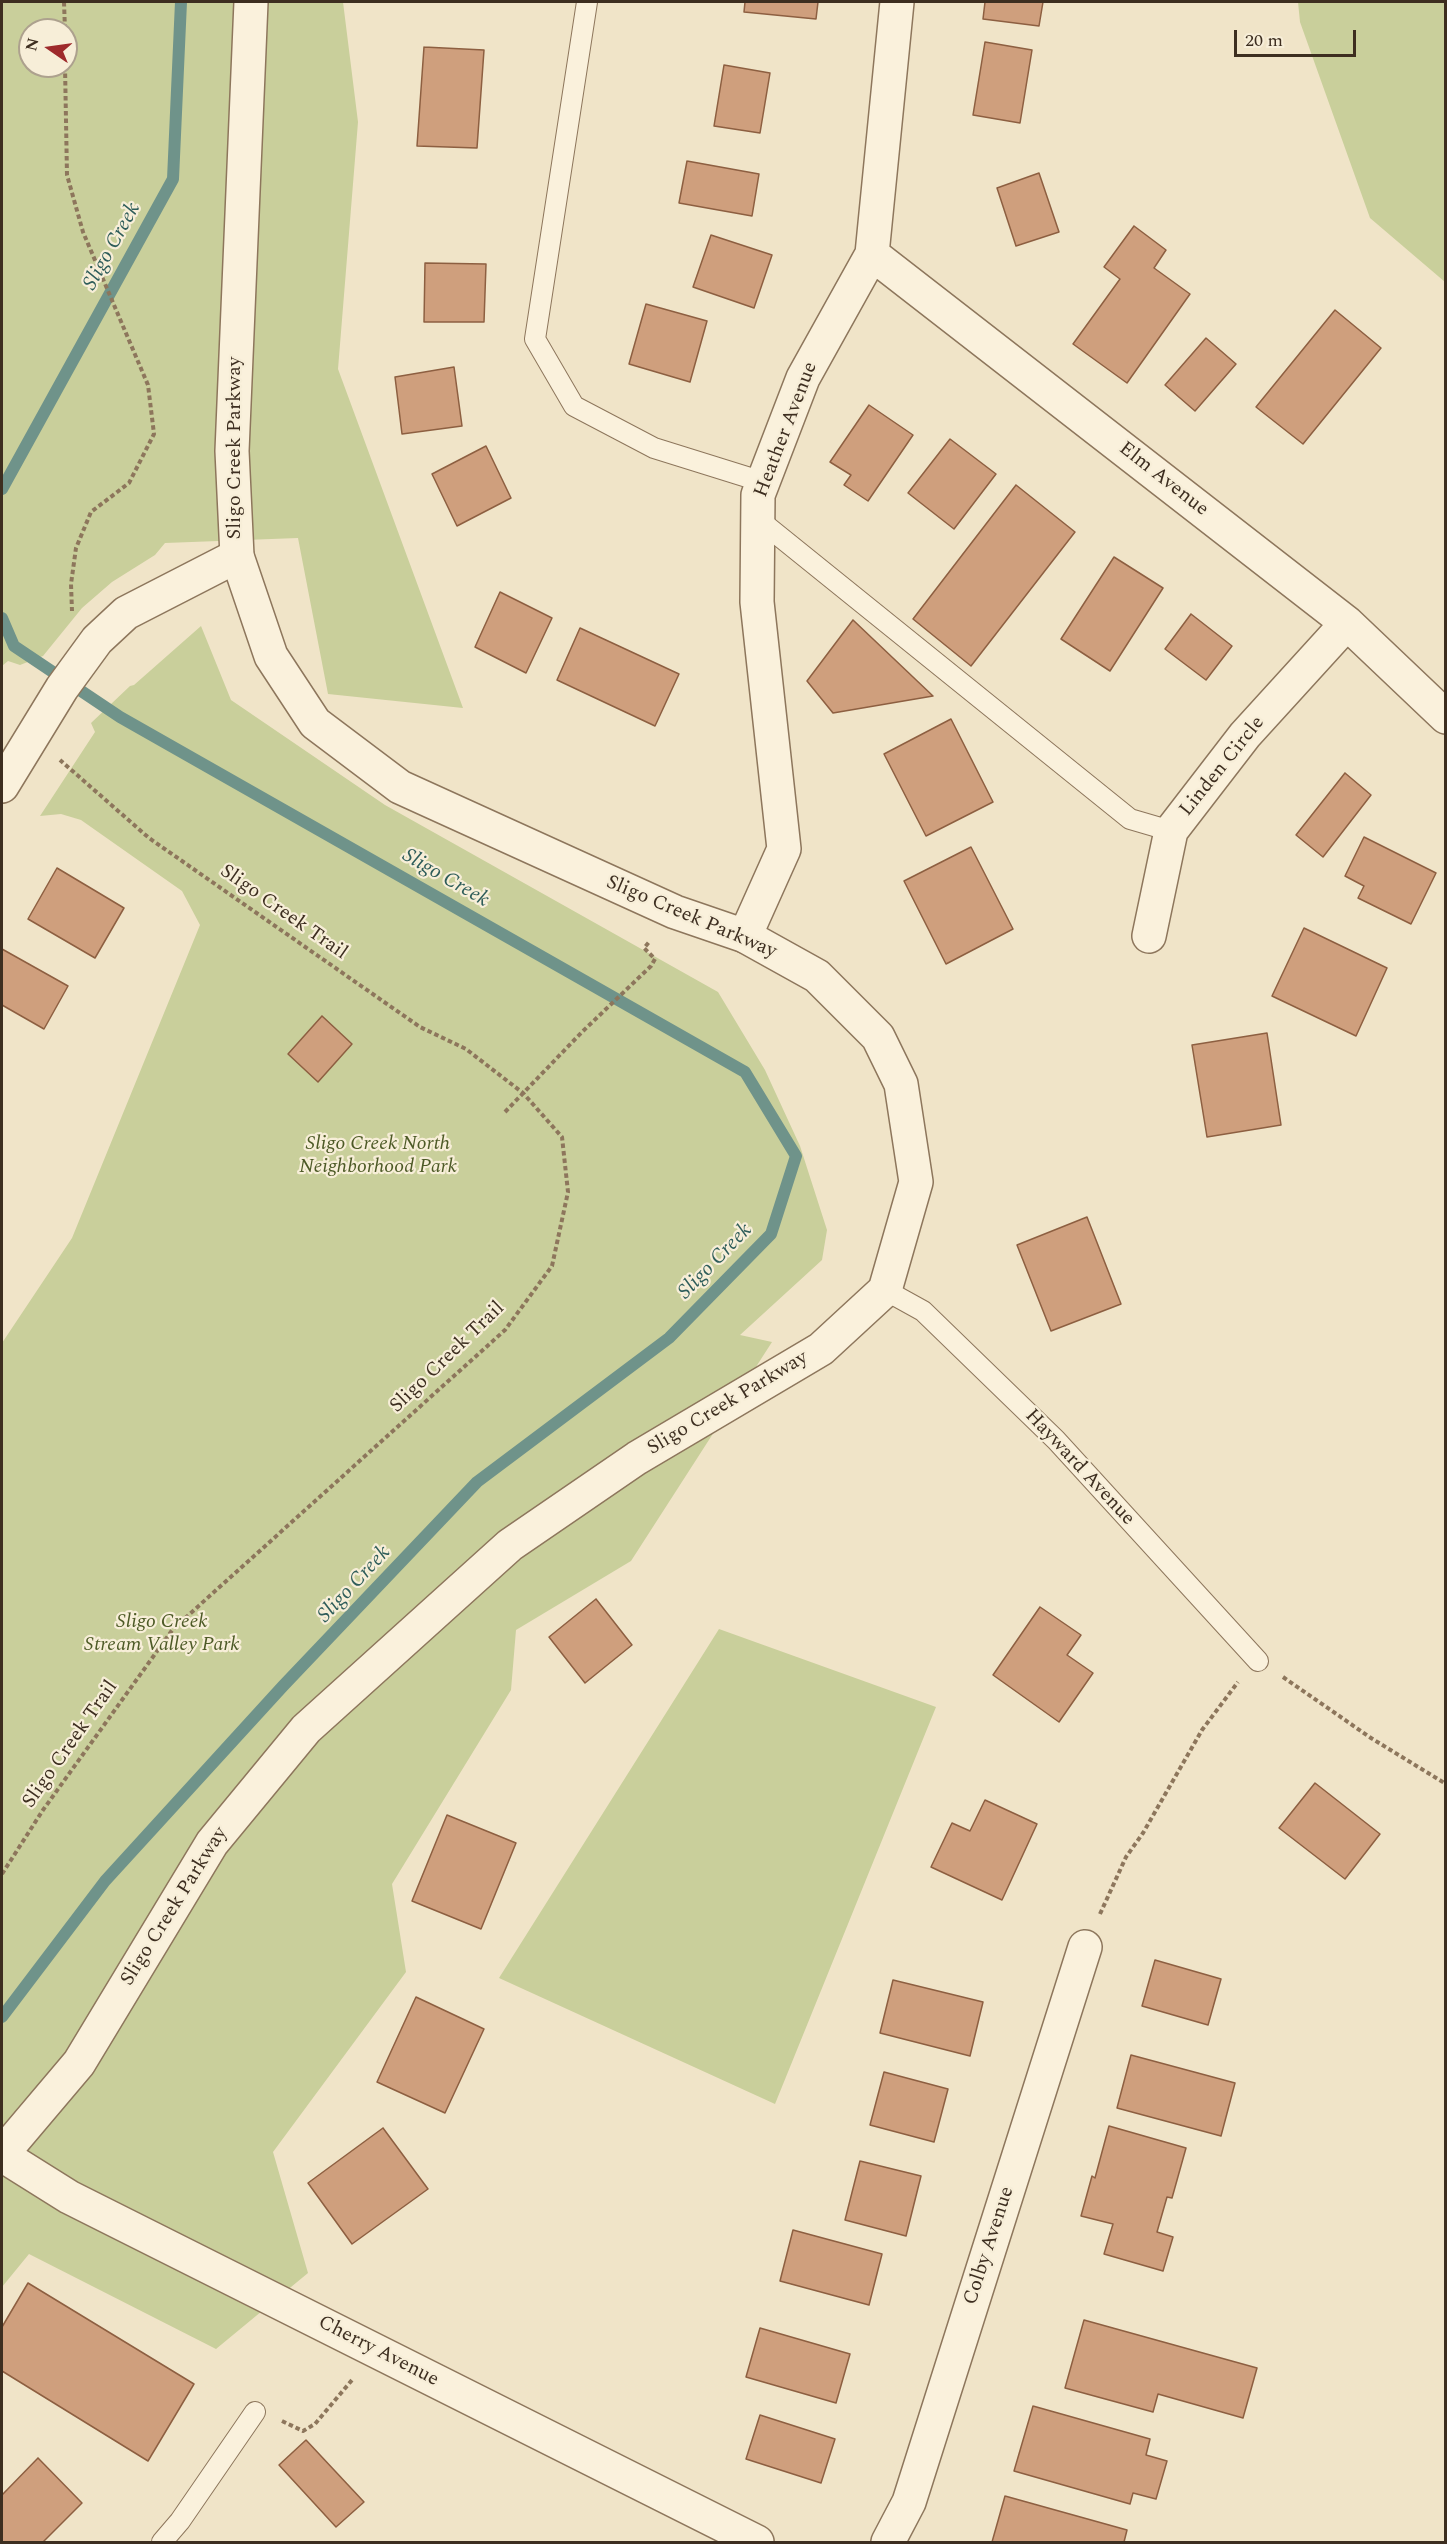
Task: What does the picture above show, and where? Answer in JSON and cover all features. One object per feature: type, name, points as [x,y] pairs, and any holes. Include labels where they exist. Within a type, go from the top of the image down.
[{"type":"street","name":"Sligo Creek Parkway","points":[[2,2155],[79,2063],[212,1843],[306,1729],[510,1545],[637,1458],[821,1350],[885,1290],[916,1182],[901,1084],[878,1037],[818,976],[745,936],[675,912],[400,787],[315,723],[271,656],[237,556],[232,451],[251,2]]},
{"type":"street","name":"Heather Avenue","points":[[745,936],[784,849],[757,602],[758,495],[803,378],[872,254],[897,2]]},
{"type":"street","name":"Elm Avenue","points":[[872,254],[1347,623],[1446,717]]},
{"type":"street","points":[[3,779],[33,738],[62,688],[98,640],[126,613],[237,556]]},
{"type":"street","name":"Linden Circle","points":[[1149,936],[1171,831],[1245,735],[1347,623]]},
{"type":"street","name":"Colby Avenue","points":[[888,2542],[909,2502],[1085,1947]]},
{"type":"street","name":"Cherry Avenue","points":[[2,2155],[69,2197],[757,2542]]},
{"type":"lane","points":[[587,2],[534,339],[574,406],[654,448],[763,482]]},
{"type":"lane","points":[[758,519],[1130,819],[1171,831]]},
{"type":"lane","name":"Hayward Avenue","points":[[885,1290],[922,1311],[1056,1440],[1258,1661]]},
{"type":"lane","points":[[162,2542],[180,2521],[255,2412]]},
{"type":"path","points":[[64,2],[64,18]]},
{"type":"path","points":[[65,78],[67,175],[83,232],[148,385],[154,434],[129,483],[91,512],[76,548],[71,584],[73,618]]},
{"type":"path","name":"Sligo Creek Trail","points":[[2,1874],[49,1801],[173,1629],[505,1330],[552,1266],[568,1192],[562,1137],[523,1093],[466,1048],[420,1027],[149,838],[60,760]]},
{"type":"path","points":[[505,1112],[582,1032],[651,966]]},
{"type":"path","points":[[1085,1947],[1126,1857],[1143,1833],[1202,1730],[1238,1682],[1258,1661],[1297,1685],[1371,1738],[1446,1784]]},
{"type":"path","points":[[255,2412],[275,2417],[303,2431],[315,2424],[347,2389],[371,2348]]},
{"type":"green space","points":[[2,2],[343,2],[358,122],[338,369],[463,708],[328,694],[298,538],[165,543],[155,555],[112,582],[82,608],[43,656],[20,665],[8,661],[2,666]]},
{"type":"green space","points":[[1298,2],[1445,2],[1445,282],[1370,218],[1300,22]]},
{"type":"green space","points":[[201,626],[231,700],[385,805],[718,992],[765,1070],[800,1146],[827,1230],[822,1260],[740,1335],[772,1342],[631,1561],[516,1630],[511,1690],[392,1884],[406,1972],[273,2152],[308,2273],[216,2349],[29,2254],[2,2287],[2,1343],[72,1238],[200,925],[182,891],[81,820],[61,814],[40,816],[95,732],[91,723],[130,686],[134,685]]},
{"type":"green space","points":[[719,1629],[936,1707],[775,2104],[499,1978]]},
{"type":"building","points":[[745,2],[818,2],[816,19],[744,12]]},
{"type":"building","points":[[985,2],[1043,2],[1039,26],[983,19]]},
{"type":"building","points":[[985,42],[1032,50],[1020,123],[973,115]]},
{"type":"building","points":[[424,47],[484,50],[477,148],[417,146]]},
{"type":"building","points":[[724,65],[770,73],[760,133],[714,126]]},
{"type":"building","points":[[687,161],[759,174],[752,216],[679,203]]},
{"type":"building","points":[[1039,173],[1059,232],[1016,246],[997,188]]},
{"type":"building","points":[[1134,226],[1166,250],[1154,268],[1190,294],[1127,383],[1073,344],[1120,279],[1104,267]]},
{"type":"building","points":[[711,235],[772,255],[754,308],[693,287]]},
{"type":"building","points":[[425,263],[486,264],[484,322],[424,322]]},
{"type":"building","points":[[646,304],[707,321],[690,382],[629,364]]},
{"type":"building","points":[[1335,310],[1381,348],[1303,444],[1256,407]]},
{"type":"building","points":[[1206,338],[1236,364],[1195,411],[1165,385]]},
{"type":"building","points":[[454,367],[462,426],[402,434],[395,377]]},
{"type":"building","points":[[869,405],[913,435],[868,501],[844,485],[851,475],[830,462]]},
{"type":"building","points":[[950,439],[996,474],[954,529],[908,493]]},
{"type":"building","points":[[486,446],[511,498],[457,526],[432,474]]},
{"type":"building","points":[[1016,485],[1075,532],[971,666],[913,619]]},
{"type":"building","points":[[1114,557],[1163,588],[1110,671],[1061,639]]},
{"type":"building","points":[[500,592],[552,618],[526,673],[475,647]]},
{"type":"building","points":[[1191,614],[1232,646],[1206,680],[1165,649]]},
{"type":"building","points":[[853,620],[933,696],[833,713],[807,681]]},
{"type":"building","points":[[580,628],[679,674],[655,726],[557,680]]},
{"type":"building","points":[[951,719],[993,802],[926,836],[884,754]]},
{"type":"building","points":[[1345,773],[1371,795],[1323,857],[1296,835]]},
{"type":"building","points":[[1364,837],[1436,873],[1411,924],[1358,898],[1364,886],[1345,876]]},
{"type":"building","points":[[971,847],[1013,929],[946,964],[904,881]]},
{"type":"building","points":[[57,868],[124,908],[95,958],[28,919]]},
{"type":"building","points":[[1304,928],[1387,968],[1356,1036],[1272,996]]},
{"type":"building","points":[[2,949],[68,986],[44,1029],[2,1005]]},
{"type":"building","points":[[322,1016],[352,1044],[318,1082],[288,1054]]},
{"type":"building","points":[[1267,1033],[1281,1125],[1207,1137],[1192,1045]]},
{"type":"building","points":[[1087,1217],[1121,1304],[1051,1331],[1017,1245]]},
{"type":"building","points":[[596,1599],[632,1645],[585,1683],[549,1637]]},
{"type":"building","points":[[1040,1607],[1081,1635],[1067,1655],[1093,1673],[1059,1722],[993,1675]]},
{"type":"building","points":[[1315,1783],[1380,1834],[1345,1879],[1279,1828]]},
{"type":"building","points":[[985,1800],[1037,1824],[1002,1900],[931,1867],[952,1823],[970,1831]]},
{"type":"building","points":[[447,1815],[516,1843],[481,1929],[412,1901]]},
{"type":"building","points":[[1155,1960],[1221,1979],[1208,2025],[1142,2006]]},
{"type":"building","points":[[893,1980],[983,2002],[970,2056],[880,2033]]},
{"type":"building","points":[[416,1997],[484,2029],[445,2113],[377,2082]]},
{"type":"building","points":[[1131,2055],[1235,2083],[1221,2136],[1117,2108]]},
{"type":"building","points":[[884,2072],[948,2089],[934,2142],[870,2125]]},
{"type":"building","points":[[1109,2126],[1186,2148],[1172,2198],[1167,2197],[1157,2232],[1173,2237],[1163,2271],[1104,2254],[1113,2224],[1081,2216],[1092,2176],[1095,2178]]},
{"type":"building","points":[[383,2128],[428,2189],[352,2244],[308,2183]]},
{"type":"building","points":[[860,2161],[921,2176],[906,2236],[845,2220]]},
{"type":"building","points":[[793,2230],[882,2254],[869,2305],[780,2281]]},
{"type":"building","points":[[28,2283],[194,2384],[148,2461],[2,2371],[2,2327]]},
{"type":"building","points":[[1084,2320],[1257,2368],[1243,2418],[1158,2394],[1153,2412],[1065,2388]]},
{"type":"building","points":[[760,2328],[850,2354],[836,2403],[746,2377]]},
{"type":"building","points":[[1033,2406],[1150,2439],[1146,2455],[1167,2461],[1156,2499],[1133,2493],[1130,2504],[1014,2471]]},
{"type":"building","points":[[760,2415],[835,2439],[821,2483],[746,2459]]},
{"type":"building","points":[[306,2440],[364,2502],[336,2527],[279,2465]]},
{"type":"building","points":[[38,2458],[82,2503],[43,2542],[2,2542],[2,2495]]},
{"type":"building","points":[[1005,2496],[1127,2530],[1124,2542],[992,2542]]},
{"type":"waterway","name":"Sligo Creek","points":[[2,489],[173,179],[181,2]]},
{"type":"waterway","name":"Sligo Creek","points":[[2,618],[14,646],[120,717],[745,1072],[796,1156],[771,1234],[669,1338],[477,1482],[283,1686],[105,1881],[2,2017]]},
{"type":"park label","name":"Sligo Creek North Neighborhood Park","points":[[378,1156]]},
{"type":"park label","name":"Sligo Creek Stream Valley Park","points":[[162,1634]]}]
